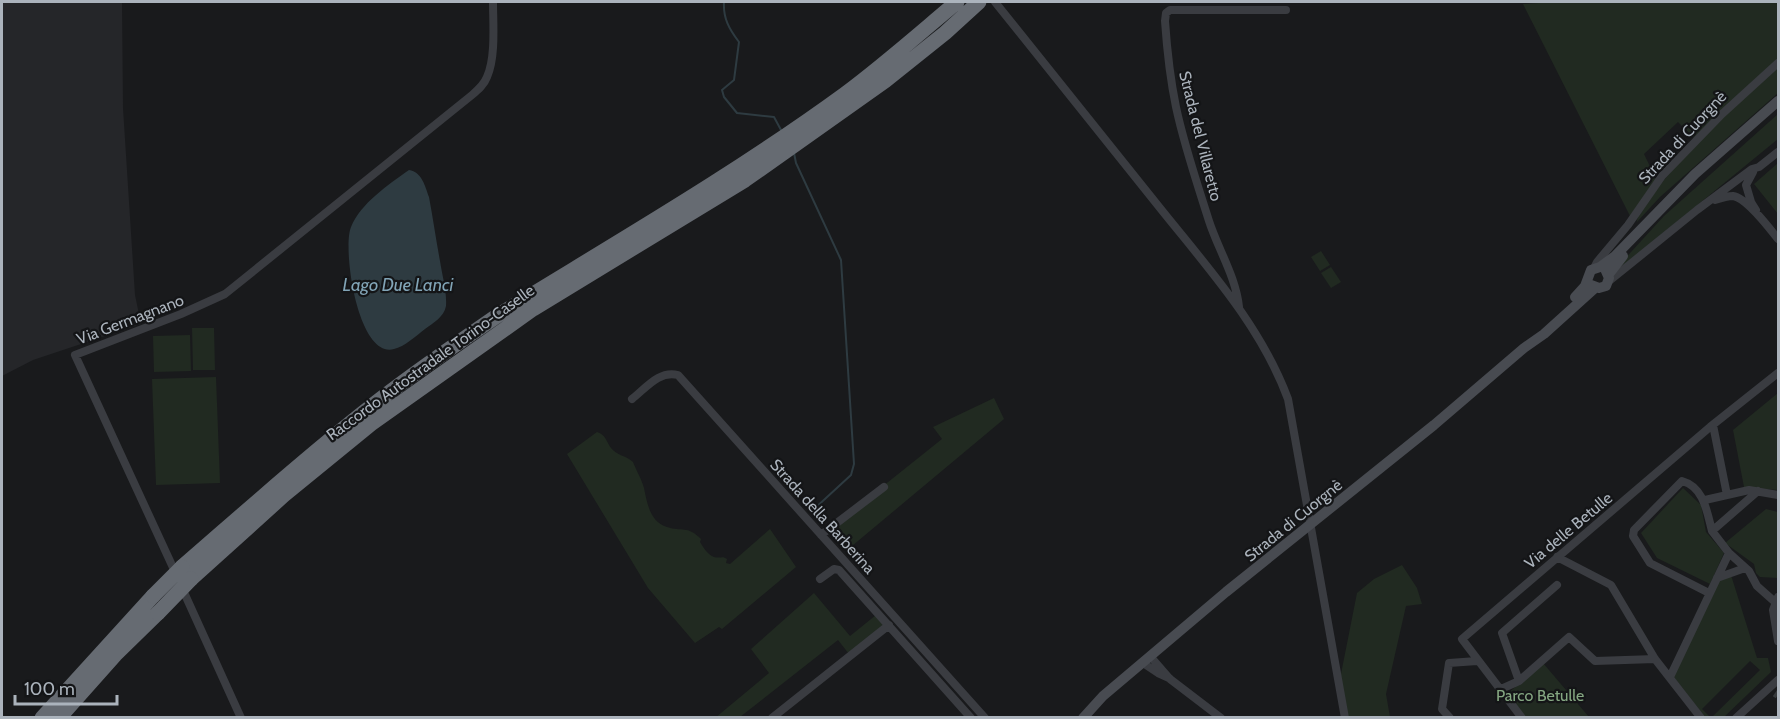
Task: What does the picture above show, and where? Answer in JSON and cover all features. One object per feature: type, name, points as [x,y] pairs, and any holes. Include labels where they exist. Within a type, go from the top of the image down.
[{"type":"highway","name":"Raccordo Autostradale Torino-Caselle","points":[[42,717],[62,708],[158,613],[187,573],[282,480],[356,419],[500,322],[741,166],[845,93],[957,2]]},
{"type":"highway","name":"Raccordo Autostradale Torino-Caselle","points":[[500,322],[745,180],[885,81],[976,5]]},
{"type":"highway","name":"Raccordo Autostradale Torino-Caselle","points":[[62,708],[153,596],[187,573]]},
{"type":"main road","name":"Strada di Cuorgnè","points":[[1083,717],[1098,700],[1226,592],[1434,425],[1524,348],[1540,330],[1592,284],[1589,273],[1603,273],[1615,256],[1649,219],[1668,203],[1695,174],[1779,101]]},
{"type":"main road","points":[[1592,284],[1602,288],[1603,273]]},
{"type":"street","name":"Via Germagnano","points":[[241,717],[75,355],[191,310],[225,294],[482,86],[488,76],[493,32],[493,2]]},
{"type":"street","name":"Strada del Villaretto","points":[[995,2],[1239,308],[1260,339],[1288,399],[1345,717]]},
{"type":"street","name":"Strada del Villaretto","points":[[1239,308],[1238,295],[1212,231],[1176,109],[1170,72],[1166,13],[1170,10],[1286,10]]},
{"type":"street","name":"Strada di Cuorgnè","points":[[1603,273],[1597,261],[1628,225],[1662,176],[1722,114],[1779,63]]},
{"type":"street","points":[[1761,219],[1751,202],[1746,185],[1748,178],[1759,167],[1779,152]]},
{"type":"street","points":[[1603,273],[1697,210],[1752,169],[1759,167]]},
{"type":"street","points":[[1697,210],[1717,199],[1733,196],[1761,219],[1779,239]]},
{"type":"street","name":"Strada della Barberina","points":[[632,399],[659,376],[669,373],[678,375],[985,717]]},
{"type":"street","name":"Via delle Betulle","points":[[1522,717],[1462,639],[1713,424],[1779,373]]},
{"type":"street","points":[[1713,424],[1727,495]]},
{"type":"street","points":[[1709,593],[1650,563],[1633,536],[1634,530],[1682,481],[1688,482],[1705,500],[1712,531],[1729,553],[1745,568],[1757,586],[1777,599],[1773,610],[1779,641]]},
{"type":"street","points":[[821,535],[884,487]]},
{"type":"street","points":[[1705,500],[1749,490],[1779,495]]},
{"type":"street","points":[[1712,531],[1758,491]]},
{"type":"street","points":[[1670,677],[1729,553]]},
{"type":"street","points":[[1557,557],[1611,585],[1655,659],[1701,717]]},
{"type":"street","points":[[1717,578],[1745,568]]},
{"type":"street","name":"Strada della Barberina","points":[[820,579],[834,569],[839,570],[970,717]]},
{"type":"street","points":[[1519,681],[1502,633],[1557,585]]},
{"type":"street","points":[[772,717],[889,625]]},
{"type":"street","points":[[1499,690],[1519,681],[1569,637],[1595,661],[1655,659]]},
{"type":"street","points":[[1147,660],[1221,717]]},
{"type":"street","points":[[1450,717],[1443,709],[1449,663],[1477,661]]},
{"type":"street","points":[[1662,666],[1676,665]]},
{"type":"street","points":[[1773,690],[1779,672]]},
{"type":"street","points":[[1736,717],[1773,690],[1779,680]]},
{"type":"shaded area","points":[[2,2],[122,2],[123,108],[135,295],[141,324],[33,360],[2,376]]},
{"type":"green space","points":[[1778,2],[1778,59],[1694,138],[1678,122],[1644,154],[1656,179],[1630,216],[1523,4]]},
{"type":"green space","points":[[1778,67],[1778,93],[1660,197],[1637,222],[1642,210],[1679,163],[1711,129]]},
{"type":"green space","points":[[1778,114],[1778,139],[1618,270],[1620,264],[1664,216]]},
{"type":"green space","points":[[1778,163],[1778,214],[1754,184]]},
{"type":"green space","points":[[1321,251],[1330,265],[1320,271],[1311,257]]},
{"type":"green space","points":[[1331,267],[1341,282],[1331,288],[1321,273]]},
{"type":"green space","points":[[192,328],[214,328],[215,370],[193,370]]},
{"type":"green space","points":[[190,335],[191,371],[154,372],[153,336]]},
{"type":"green space","points":[[216,377],[220,483],[156,485],[152,379]]},
{"type":"green space","points":[[1778,393],[1778,490],[1744,487],[1733,430]]},
{"type":"green space","points":[[994,398],[1004,419],[846,551],[828,530],[942,439],[933,427]]},
{"type":"green space","points":[[597,432],[604,437],[613,450],[633,462],[643,485],[650,511],[661,525],[692,532],[701,539],[700,542],[710,555],[725,558],[726,563],[730,564],[770,529],[796,567],[722,629],[719,627],[695,643],[648,588],[567,454]]},
{"type":"green space","points":[[1683,488],[1701,505],[1706,532],[1724,553],[1710,584],[1657,558],[1641,533]]},
{"type":"green space","points":[[1766,509],[1778,512],[1778,578],[1760,577],[1756,573],[1754,564],[1725,543]]},
{"type":"green space","points":[[1402,565],[1417,588],[1422,604],[1406,606],[1386,694],[1390,717],[1347,717],[1339,684],[1357,593],[1374,579]]},
{"type":"green space","points":[[1731,575],[1757,658],[1768,658],[1771,672],[1723,718],[1712,717],[1760,670],[1750,661],[1702,709],[1710,717],[1705,717],[1673,676],[1720,579]]},
{"type":"green space","points":[[814,593],[850,636],[876,615],[884,624],[849,654],[838,640],[740,717],[715,718],[769,673],[751,649]]},
{"type":"green space","name":"Parco Betulle","points":[[1543,663],[1589,717],[1526,717],[1507,694]]},
{"type":"water","name":"Lago Due Lanci","points":[[409,170],[420,177],[429,197],[446,306],[438,319],[406,343],[394,349],[381,348],[371,337],[362,321],[351,278],[349,239],[351,227],[361,210],[376,195]]},
{"type":"waterway","points":[[724,2],[727,23],[739,42],[734,80],[722,90],[724,97],[737,113],[774,117],[781,130]]},
{"type":"waterway","points":[[794,153],[796,163],[841,260],[854,464],[851,475],[813,510]]}]
